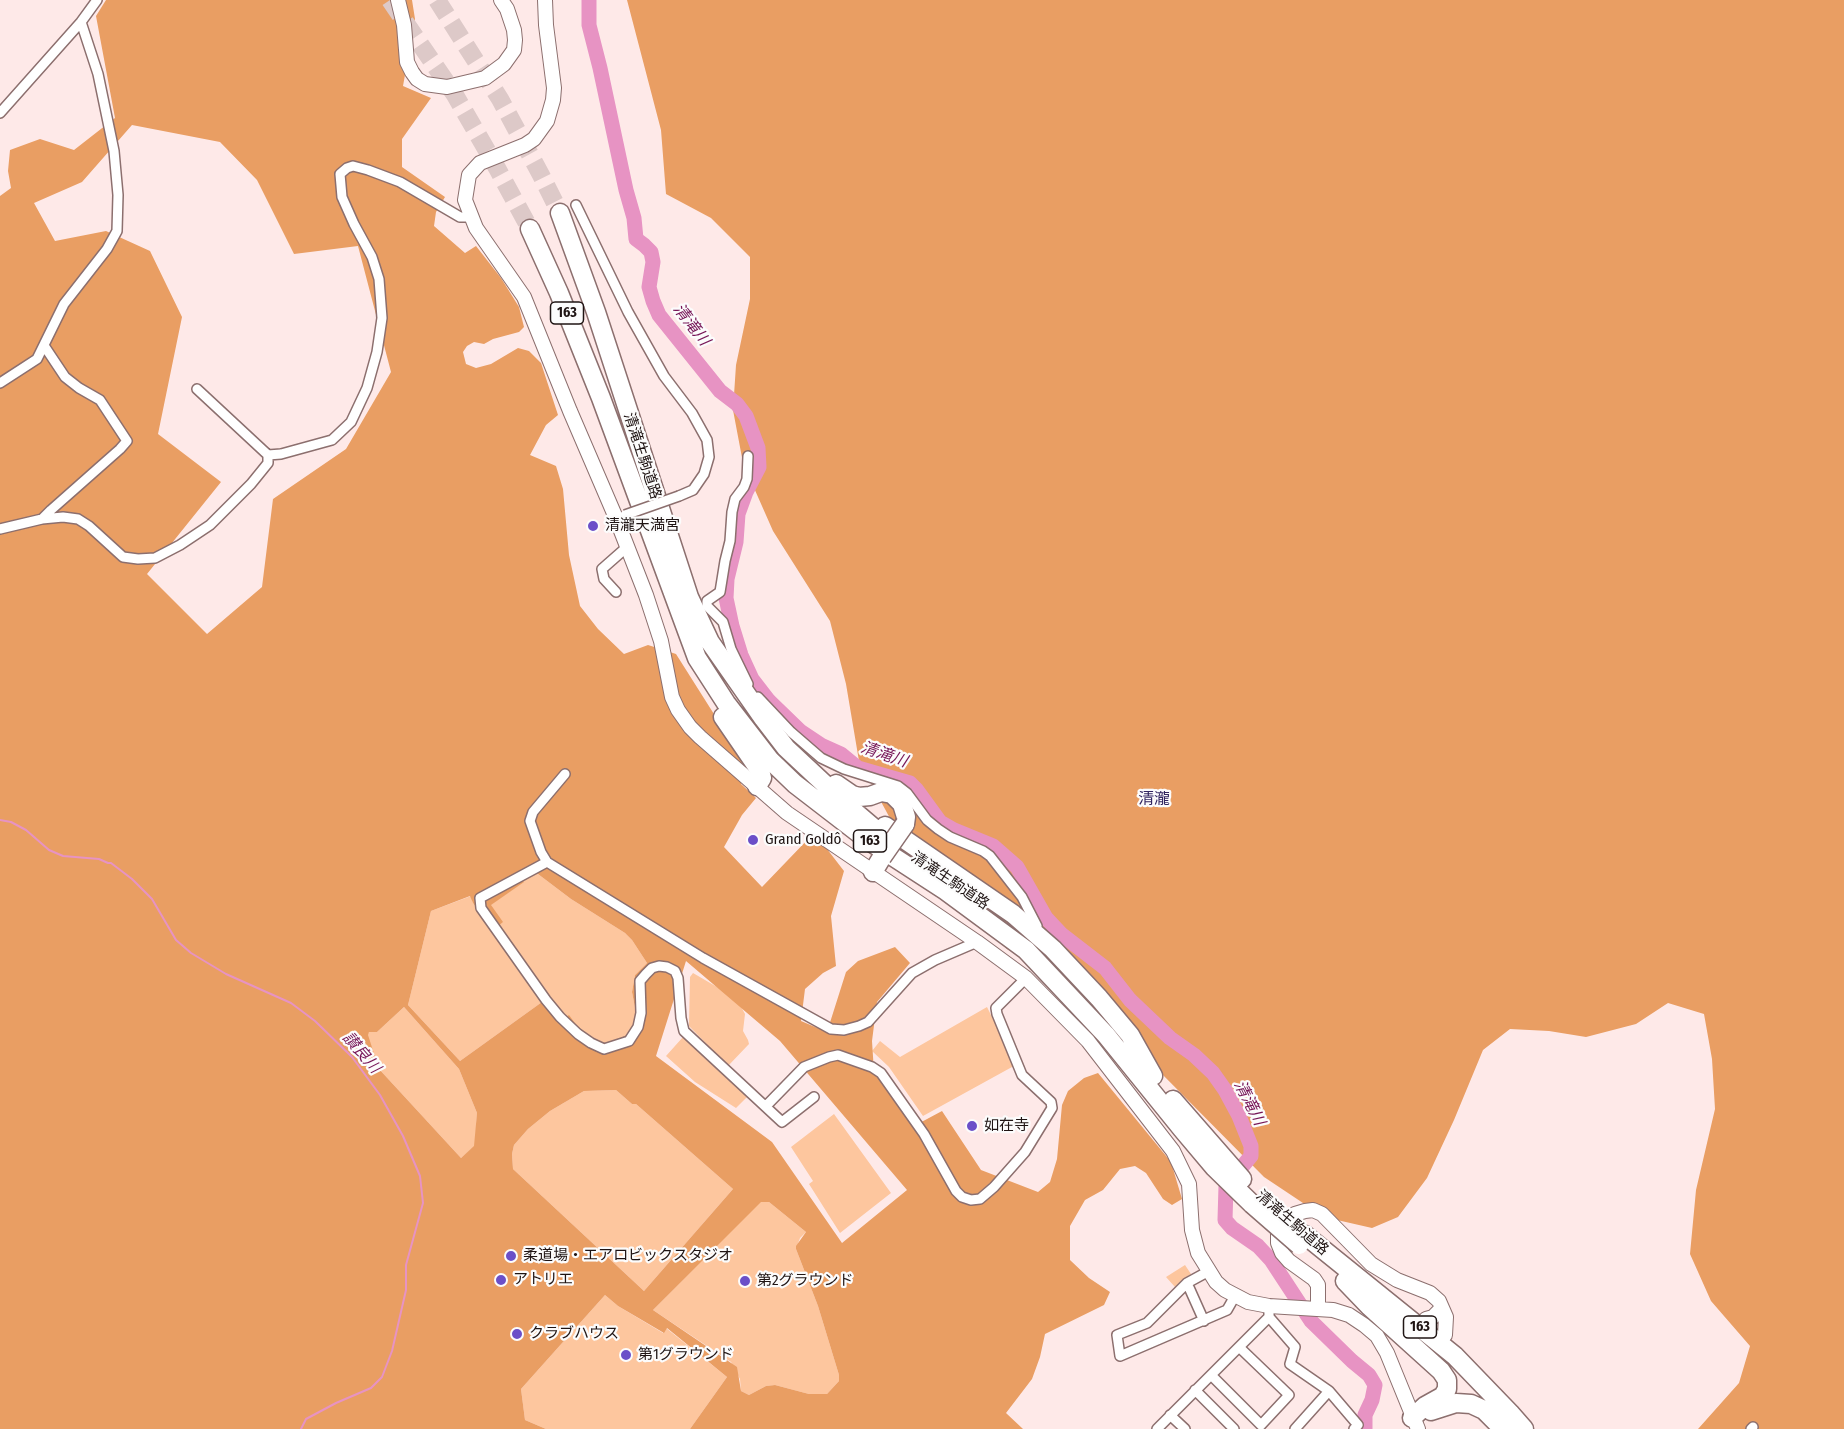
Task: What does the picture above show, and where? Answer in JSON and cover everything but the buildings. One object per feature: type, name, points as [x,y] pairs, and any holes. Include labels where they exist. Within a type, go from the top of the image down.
[{"type":"highway","name":"清滝生駒道路","points":[[568,209],[596,312],[689,597],[710,642],[786,748],[874,830],[985,904],[1048,955],[1235,1171],[1256,1200]]},
{"type":"highway","name":"清滝生駒道路","points":[[530,229],[559,293],[601,398],[697,658],[726,703],[770,760],[795,784],[869,841],[946,891],[1026,950],[1106,1035],[1214,1167],[1302,1240],[1345,1281],[1431,1350],[1465,1381],[1511,1429]]},
{"type":"highway","name":"163","points":[[680,610],[690,662],[704,688],[760,771],[762,778],[757,786]]},
{"type":"highway","points":[[763,718],[829,780],[889,830],[1013,914],[1033,931],[1100,998],[1130,1035],[1153,1076]]},
{"type":"highway","points":[[829,780],[852,795],[870,796],[886,792],[898,798],[905,810],[905,824],[878,865]]},
{"type":"highway","points":[[870,796],[867,807],[872,816]]},
{"type":"highway","name":"清滝生駒道路","points":[[1302,1240],[1322,1250],[1455,1356],[1524,1429]]},
{"type":"highway","points":[[1322,1250],[1356,1268],[1426,1318],[1484,1368],[1539,1429]]},
{"type":"highway","points":[[1345,1281],[1369,1306],[1441,1371],[1447,1380],[1447,1389],[1443,1396],[1425,1406],[1415,1424]]},
{"type":"highway","points":[[1415,1424],[1456,1403],[1471,1404],[1484,1410],[1503,1429]]},
{"type":"street","points":[[0,113],[81,22],[97,0]]},
{"type":"street","points":[[398,0],[404,25],[407,62],[412,72],[425,84],[447,87],[485,78],[504,64],[514,50],[514,30],[507,9],[501,0]]},
{"type":"street","points":[[545,0],[554,88],[547,121],[534,139],[525,145],[480,163],[469,175],[465,200],[476,228],[524,297],[570,411],[621,517],[627,548],[658,632],[672,698],[678,710],[700,737],[787,813],[878,865],[1026,978],[1088,1041],[1173,1151],[1189,1184],[1192,1230],[1198,1253],[1216,1282],[1235,1296],[1272,1310],[1315,1308],[1333,1310],[1349,1315],[1364,1325],[1377,1336],[1387,1353],[1415,1424]]},
{"type":"street","points":[[0,383],[37,359],[45,347],[64,304],[107,249],[117,231],[118,195],[114,151],[98,74],[81,22]]},
{"type":"street","points":[[268,456],[332,440],[345,428],[351,422],[367,388],[377,352],[382,318],[379,279],[372,257],[342,197],[340,174],[353,166],[368,170],[400,182],[460,217],[471,217]]},
{"type":"street","points":[[568,209],[664,376],[692,413],[707,440],[709,457],[704,474],[693,490],[621,517]]},
{"type":"street","points":[[42,519],[127,441],[100,400],[65,377],[45,347]]},
{"type":"street","points":[[0,529],[42,519],[63,517],[78,519],[90,526],[123,557],[138,560],[155,558],[210,525],[257,477],[268,463],[268,456],[197,389]]},
{"type":"street","points":[[748,456],[747,479],[735,499],[732,512],[730,541],[720,592],[707,601],[708,606],[723,622],[731,649],[748,683],[764,704],[821,758],[844,769],[898,786],[907,793],[927,820],[938,830],[983,850],[990,856],[1022,897],[1037,926],[1033,931]]},
{"type":"street","points":[[616,592],[604,579],[602,569],[627,548]]},
{"type":"street","points":[[565,774],[533,812],[530,821],[547,862],[703,958],[831,1029],[844,1030],[868,1022],[912,973],[935,960],[977,942]]},
{"type":"street","points":[[547,862],[480,898],[481,908],[560,1017],[578,1034],[604,1049],[628,1041],[638,1027],[641,1013],[640,981],[652,968],[667,967],[675,971],[678,978],[684,1031],[782,1122],[814,1097]]},
{"type":"street","points":[[766,1106],[804,1067],[829,1057],[838,1055],[873,1067],[882,1073],[924,1134],[956,1191],[962,1197],[971,1200],[980,1198],[994,1187],[1025,1152],[1052,1108],[1051,1102],[1022,1075],[997,1014],[996,1008],[1026,978]]},
{"type":"street","points":[[1315,1308],[1318,1285],[1314,1279],[1289,1261],[1282,1253],[1278,1243],[1278,1234],[1283,1225],[1295,1214],[1305,1210],[1313,1210],[1322,1214],[1371,1264],[1397,1280],[1430,1293],[1439,1301],[1446,1317],[1445,1335]]},
{"type":"street","points":[[1209,1271],[1187,1283],[1147,1323],[1117,1335],[1120,1356],[1227,1310],[1235,1296]]},
{"type":"street","points":[[1187,1283],[1204,1321]]},
{"type":"street","points":[[1426,1318],[1433,1317],[1442,1308]]},
{"type":"street","points":[[1156,1429],[1239,1347],[1272,1310]]},
{"type":"street","points":[[1272,1310],[1295,1347],[1290,1364],[1329,1391],[1357,1428]]},
{"type":"street","points":[[1211,1375],[1261,1425],[1288,1395],[1239,1347]]},
{"type":"street","points":[[1195,1390],[1234,1429]]},
{"type":"street","points":[[1295,1429],[1329,1391]]},
{"type":"street","points":[[1170,1415],[1185,1429]]},
{"type":"shaded area","points":[[106,0],[412,0],[415,19],[403,86],[431,98],[402,139],[402,167],[445,197],[436,212],[434,226],[465,253],[476,246],[501,278],[519,307],[524,327],[519,332],[493,339],[484,344],[474,342],[463,352],[466,364],[476,368],[491,364],[518,348],[529,351],[541,363],[558,415],[546,425],[530,455],[556,466],[563,489],[569,555],[580,606],[598,629],[624,654],[648,645],[676,654],[743,760],[741,784],[756,798],[742,815],[724,847],[762,887],[811,836],[827,849],[844,871],[831,916],[836,966],[823,973],[805,989],[801,1021],[827,1032],[846,972],[858,961],[895,947],[910,963],[877,1002],[872,1041],[874,1072],[914,1126],[942,1111],[981,1170],[1038,1192],[1050,1182],[1057,1159],[1062,1105],[1068,1091],[1084,1078],[1098,1073],[1171,1162],[1182,1199],[1172,1205],[1163,1199],[1146,1173],[1135,1166],[1120,1169],[1103,1190],[1085,1200],[1070,1226],[1070,1260],[1089,1278],[1110,1292],[1104,1305],[1045,1334],[1032,1379],[1006,1413],[1023,1429],[690,1429],[727,1377],[667,1328],[664,1333],[618,1306],[605,1295],[521,1389],[525,1420],[546,1429],[0,1429],[0,196],[11,188],[8,171],[10,150],[40,139],[74,150],[115,118],[96,16]],"holes":[[[132,125],[220,142],[257,180],[294,254],[358,246],[391,372],[346,449],[273,499],[262,587],[207,634],[147,574],[221,482],[158,434],[182,317],[150,251],[106,231],[55,241],[34,203],[82,182]],[[534,871],[632,940],[647,963],[635,975],[632,992],[637,1018],[628,1034],[612,1042],[603,1043],[590,1039],[569,1015],[565,1018],[498,926],[503,922],[491,905],[524,882],[521,879]],[[470,896],[542,1002],[460,1061],[408,1005],[431,911]],[[686,961],[780,1041],[907,1190],[842,1243],[772,1142],[656,1056]],[[404,1007],[459,1069],[477,1113],[474,1146],[461,1158],[379,1069],[369,1032],[377,1032]],[[616,1090],[632,1104],[636,1104],[733,1189],[644,1291],[513,1169],[514,1145],[528,1129],[550,1111],[584,1091]],[[761,1202],[769,1202],[806,1232],[796,1249],[818,1306],[839,1381],[827,1394],[809,1394],[775,1385],[766,1386],[749,1395],[741,1391],[737,1367],[653,1310]]]},
{"type":"shaded area","points":[[627,0],[1844,0],[1844,1429],[1698,1429],[1739,1383],[1750,1346],[1711,1301],[1690,1254],[1696,1190],[1715,1109],[1712,1059],[1704,1014],[1668,1003],[1636,1024],[1586,1037],[1549,1031],[1510,1029],[1483,1050],[1427,1178],[1398,1217],[1372,1228],[1324,1217],[1264,1177],[1159,1071],[1055,975],[1007,949],[932,882],[892,822],[859,761],[846,684],[830,621],[773,531],[743,463],[733,410],[736,365],[750,299],[750,257],[711,218],[666,194],[661,130]]},
{"type":"shaded area","points":[[534,871],[571,899],[625,933],[647,963],[635,975],[632,992],[637,1018],[628,1034],[612,1042],[603,1043],[590,1039],[577,1026],[565,1019],[498,925],[490,905],[523,882],[521,878]]},
{"type":"shaded area","points":[[471,896],[473,903],[542,1002],[460,1061],[408,1005],[431,911]]},
{"type":"shaded area","points":[[693,973],[729,994],[739,1003],[745,1014],[743,1031],[749,1044],[728,1066],[689,1026],[690,977]]},
{"type":"shaded area","points":[[404,1007],[459,1069],[477,1113],[475,1146],[461,1158],[379,1069],[367,1035],[369,1032],[377,1032]]},
{"type":"shaded area","points":[[987,1007],[1014,1061],[1012,1067],[923,1116],[889,1067],[872,1051],[880,1041],[900,1057]]},
{"type":"shaded area","points":[[683,1037],[748,1096],[736,1108],[695,1082],[666,1056]]},
{"type":"shaded area","points":[[616,1090],[632,1104],[636,1104],[733,1189],[644,1291],[513,1169],[514,1145],[528,1129],[550,1111],[584,1091]]},
{"type":"shaded area","points":[[834,1114],[891,1193],[840,1233],[809,1184],[813,1181],[791,1147]]},
{"type":"shaded area","name":"第2グラウンド","points":[[761,1201],[769,1202],[806,1232],[800,1238],[796,1249],[818,1306],[839,1375],[839,1381],[827,1394],[809,1394],[775,1385],[766,1386],[749,1395],[741,1391],[740,1379],[731,1362],[653,1310]]},
{"type":"shaded area","points":[[1185,1265],[1191,1274],[1175,1287],[1166,1277]]},
{"type":"shaded area","name":"第1グラウンド","points":[[605,1295],[618,1306],[663,1333],[666,1328],[727,1377],[690,1429],[546,1429],[525,1420],[521,1389]]},
{"type":"waterway","name":"清滝川","points":[[589,0],[589,25],[634,218],[636,239],[651,252],[653,262],[649,287],[653,301],[659,315],[720,391],[737,404],[746,416],[758,448],[759,467],[738,514],[736,542],[727,579],[726,598],[741,655],[752,679],[769,701],[800,731],[821,745],[841,754],[858,768],[910,783],[940,822],[993,846],[1017,867],[1046,918],[1061,934],[1105,968],[1130,1000],[1170,1038],[1194,1055],[1213,1073],[1239,1116],[1251,1146],[1251,1156],[1226,1186],[1225,1220],[1232,1228],[1258,1246],[1271,1260],[1311,1321],[1369,1375],[1375,1385],[1372,1400],[1365,1415],[1365,1429]]},
{"type":"waterway","name":"讃良川","points":[[0,820],[11,822],[26,830],[49,850],[63,856],[99,859],[111,863],[132,879],[152,899],[176,940],[191,953],[226,974],[291,1003],[315,1021],[352,1057],[380,1095],[403,1136],[420,1176],[423,1203],[406,1265],[406,1290],[392,1351],[382,1377],[371,1388],[306,1419],[301,1429]]},
{"type":"tunnel","points":[[390,0],[455,95],[530,229]]},
{"type":"tunnel","points":[[437,0],[500,99],[560,213]]},
{"type":"place","name":"清瀧天満宮","points":[[593,526]]},
{"type":"place","name":"Grand Goldô","points":[[753,840]]},
{"type":"place","name":"如在寺","points":[[972,1126]]},
{"type":"place","name":"柔道場・エアロビックスタジオ","points":[[511,1256]]},
{"type":"place","name":"アトリエ","points":[[501,1280]]},
{"type":"place","name":"第2グラウンド","points":[[745,1281]]},
{"type":"place","name":"クラブハウス","points":[[517,1334]]},
{"type":"place","name":"第1グラウンド","points":[[626,1355]]},
{"type":"district","name":"清瀧","points":[[1154,800]]}]
